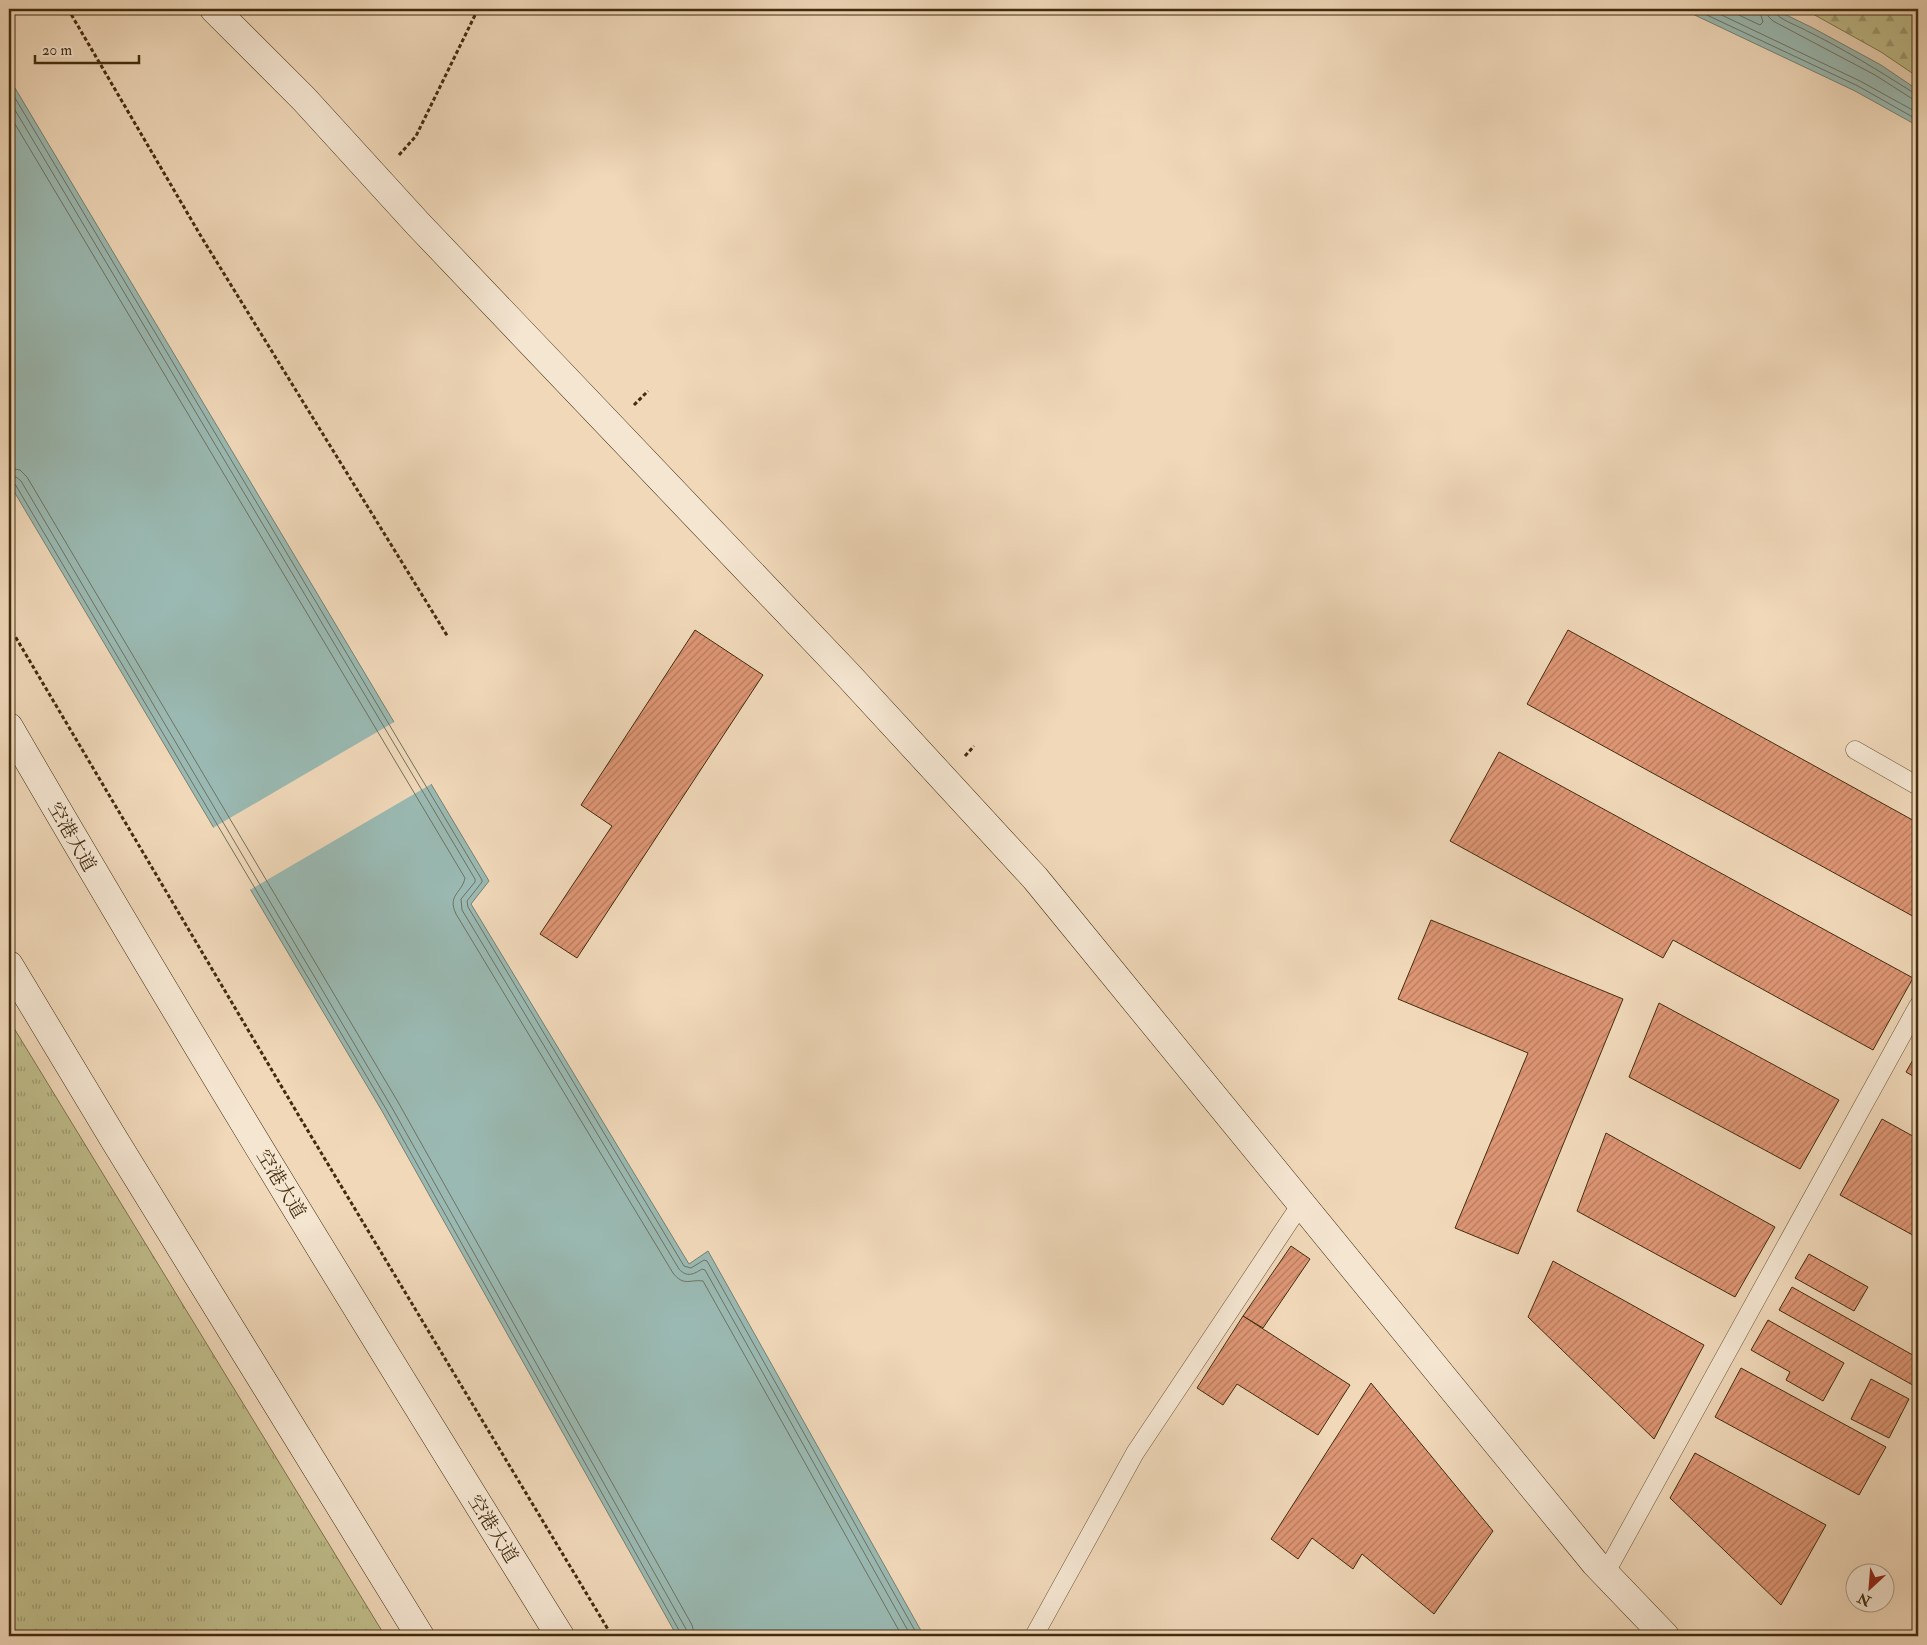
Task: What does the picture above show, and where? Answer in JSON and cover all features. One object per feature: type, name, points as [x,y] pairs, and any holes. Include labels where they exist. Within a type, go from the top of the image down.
[{"type":"main road","points":[[214,9],[304,98],[380,183],[848,674],[1035,878],[1605,1574],[1665,1636]]},
{"type":"main road","name":"空港大道","points":[[9,727],[100,884],[357,1309],[560,1636]]},
{"type":"main road","points":[[9,965],[115,1141],[420,1636]]},
{"type":"lane","points":[[1855,750],[1918,786]]},
{"type":"lane","points":[[1605,1574],[1918,1006]]},
{"type":"lane","points":[[1034,1636],[1135,1453],[1301,1204]]},
{"type":"path","points":[[68,9],[202,238],[448,637]]},
{"type":"path","points":[[380,183],[401,153],[416,136],[478,9]]},
{"type":"path","points":[[9,626],[299,1116],[612,1636]]},
{"type":"green space","points":[[1804,9],[1918,9],[1916,15],[1918,17],[1918,77],[1881,52]]},
{"type":"green space","points":[[9,1020],[385,1636],[9,1636]]},
{"type":"water","points":[[1682,9],[1774,9],[1813,28],[1881,65],[1918,90],[1918,126],[1855,91]]},
{"type":"water","points":[[9,78],[489,881],[471,904],[689,1264],[708,1251],[924,1636],[677,1636],[382,1111],[9,483]]},
{"type":"pier","points":[[396,721],[433,783],[248,891],[211,829]]},
{"type":"building","points":[[695,630],[763,675],[577,958],[540,934],[612,826],[581,805]]},
{"type":"building","points":[[1568,630],[1918,823],[1918,919],[1527,704]]},
{"type":"building","points":[[1499,752],[1913,978],[1873,1050],[1673,940],[1663,958],[1450,841]]},
{"type":"building","points":[[1431,920],[1623,999],[1518,1254],[1455,1228],[1528,1053],[1398,999]]},
{"type":"building","points":[[1659,1003],[1839,1100],[1800,1169],[1629,1077]]},
{"type":"building","points":[[1918,1051],[1918,1079],[1906,1072]]},
{"type":"building","points":[[1882,1119],[1918,1139],[1918,1238],[1840,1195]]},
{"type":"building","points":[[1606,1133],[1775,1227],[1735,1297],[1577,1211]]},
{"type":"building","points":[[1291,1246],[1310,1259],[1263,1328],[1243,1316]]},
{"type":"building","points":[[1809,1254],[1868,1287],[1854,1311],[1795,1278]]},
{"type":"building","points":[[1553,1261],[1704,1345],[1654,1439],[1528,1317]]},
{"type":"building","points":[[1792,1287],[1918,1358],[1918,1388],[1779,1310]]},
{"type":"building","points":[[1243,1316],[1350,1385],[1318,1435],[1237,1384],[1223,1405],[1197,1388]]},
{"type":"building","points":[[1768,1320],[1844,1363],[1823,1401],[1786,1380],[1790,1372],[1751,1350]]},
{"type":"building","points":[[1741,1368],[1886,1447],[1859,1495],[1715,1417]]},
{"type":"building","points":[[1871,1379],[1909,1399],[1889,1438],[1851,1419]]},
{"type":"building","points":[[1371,1383],[1493,1531],[1434,1614],[1362,1554],[1353,1569],[1312,1538],[1298,1559],[1271,1539]]},
{"type":"building","points":[[1695,1453],[1826,1525],[1781,1605],[1670,1498]]}]
